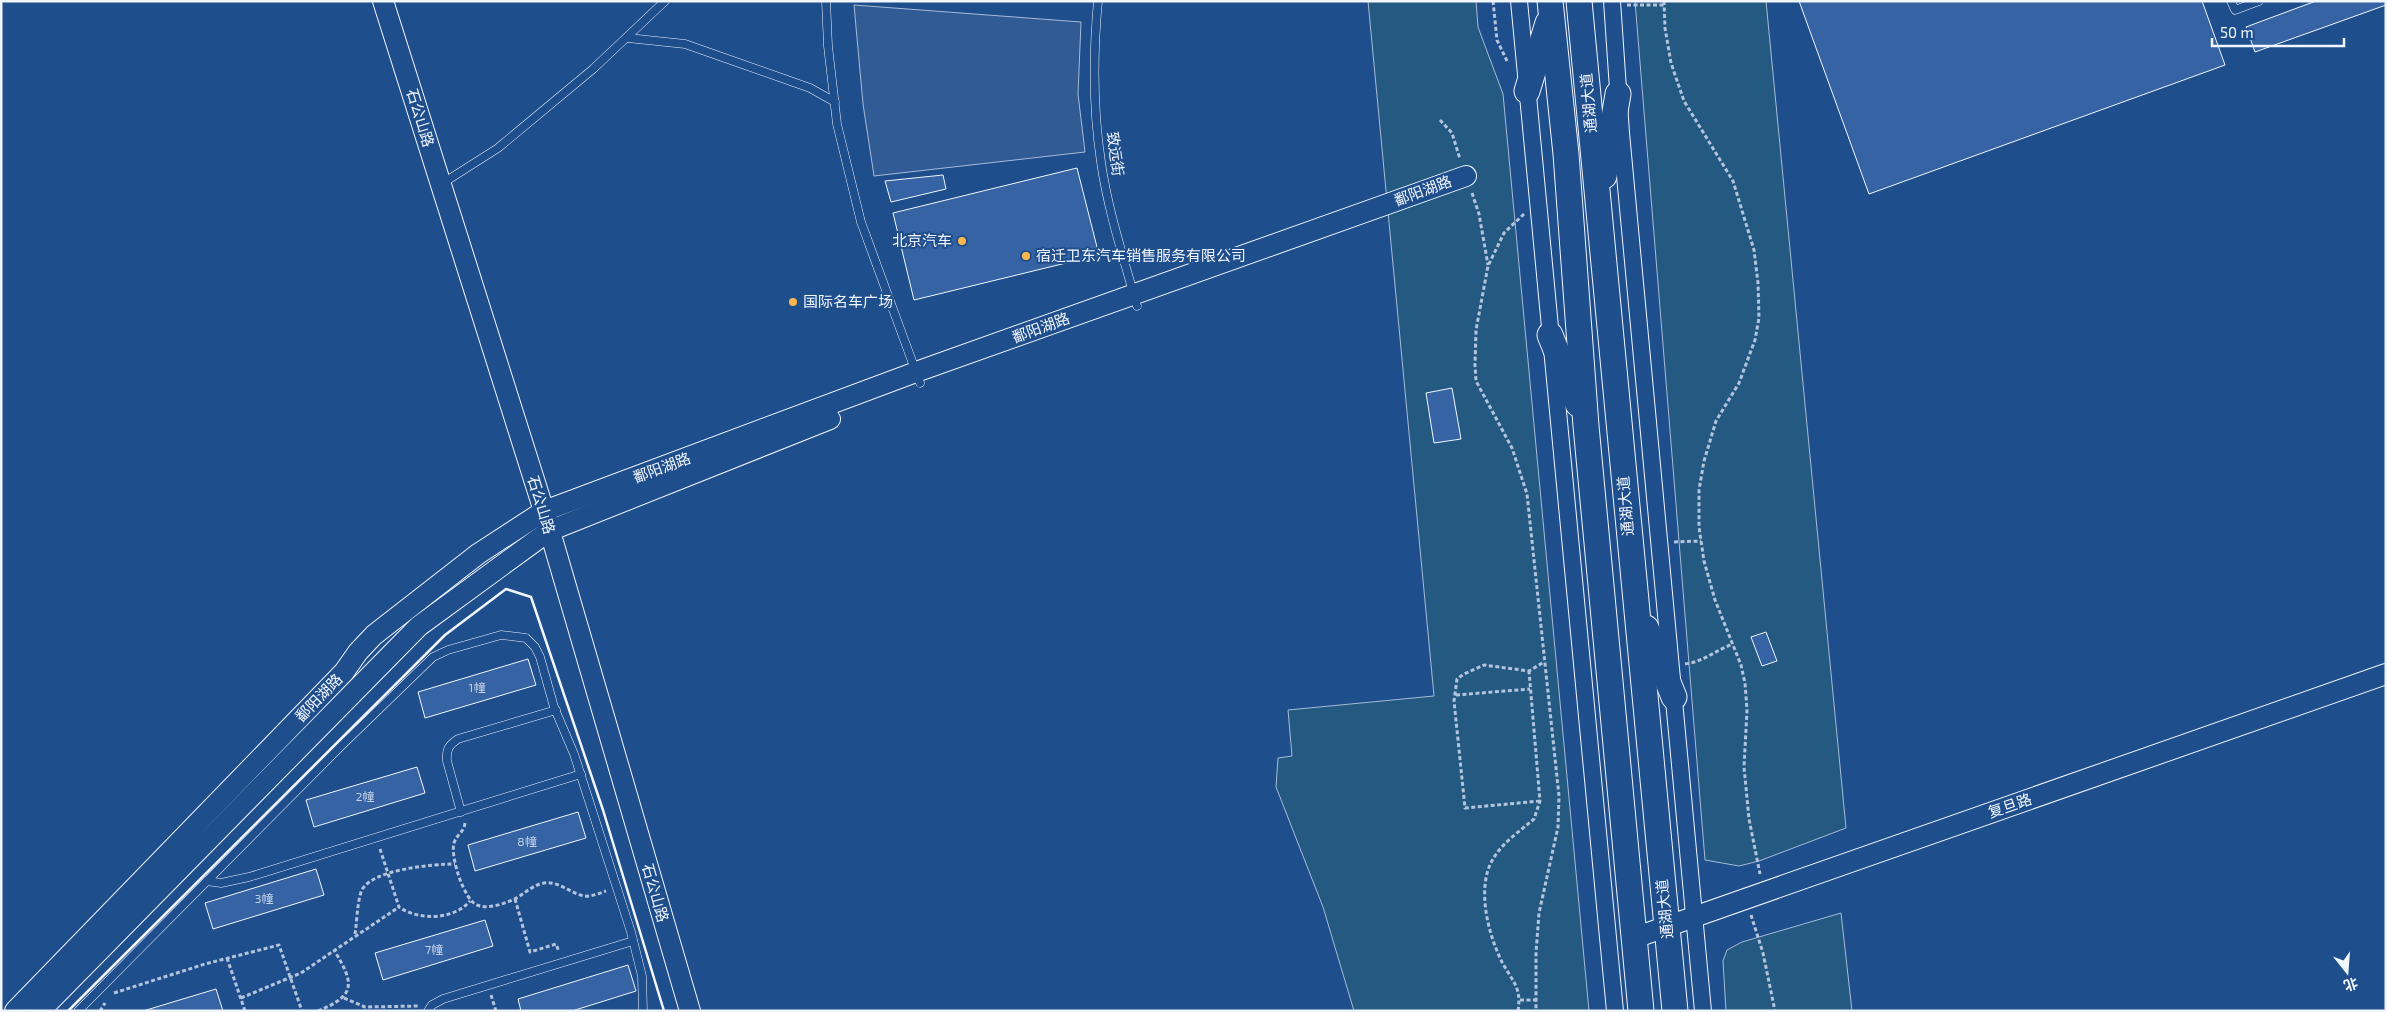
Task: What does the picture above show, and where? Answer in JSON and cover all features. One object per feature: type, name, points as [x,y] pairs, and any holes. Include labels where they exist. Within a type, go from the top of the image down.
[{"type":"main road","name":"通湖大道","points":[[1580,1],[1675,1011]]},
{"type":"main road","points":[[1527,91],[1551,6]]},
{"type":"main road","name":"通湖大道","points":[[1551,6],[1565,147],[1586,426],[1641,1011]]},
{"type":"main road","points":[[1598,208],[1618,94]]},
{"type":"main road","points":[[1550,334],[1586,426]]},
{"type":"main road","points":[[1636,604],[1674,697]]},
{"type":"street","name":"石公山路","points":[[383,1],[544,512],[690,1011]]},
{"type":"street","points":[[1519,1],[1615,1011]]},
{"type":"street","points":[[1618,3],[1618,94],[1703,1011]]},
{"type":"street","name":"鄱阳湖路","points":[[15,1011],[344,672],[358,652],[374,635],[478,554],[544,512],[1468,182]]},
{"type":"street","name":"鄱阳湖路","points":[[40,1011],[419,626],[549,531],[918,378]]},
{"type":"street","name":"复旦路","points":[[1634,938],[2386,674]]},
{"type":"lane","points":[[441,184],[498,148],[628,38],[665,1]]},
{"type":"lane","points":[[826,1],[828,46],[837,124],[862,222],[918,378]]},
{"type":"lane","name":"致远街","points":[[1098,1],[1094,70],[1096,119],[1101,162],[1110,209],[1136,300]]},
{"type":"lane","points":[[2231,1],[2235,10],[2259,1]]},
{"type":"lane","points":[[628,38],[685,44],[810,88],[835,102]]},
{"type":"lane","points":[[78,1011],[341,746],[433,657],[448,650],[501,635],[526,638],[535,647],[540,657],[556,710],[581,774],[633,941],[642,976],[643,1011]]},
{"type":"lane","points":[[461,812],[447,760],[446,752],[450,744],[458,739],[556,710]]},
{"type":"lane","points":[[206,882],[232,882],[581,774]]},
{"type":"lane","points":[[430,1008],[443,998],[633,941]]},
{"type":"path","points":[[1618,3],[1664,3],[1664,28],[1671,63],[1684,102],[1733,181],[1749,233],[1758,282],[1759,318],[1755,340],[1739,383],[1716,421],[1704,461],[1699,490],[1701,541],[1715,600],[1733,644],[1745,683],[1747,710],[1744,767],[1749,819],[1764,892]]},
{"type":"path","points":[[1530,210],[1519,218],[1504,234],[1488,266],[1476,330],[1475,365],[1476,381],[1512,448],[1526,494],[1559,796],[1558,826],[1539,913],[1536,1011]]},
{"type":"path","points":[[1668,543],[1701,541]]},
{"type":"path","points":[[1679,665],[1701,661],[1716,651],[1733,644]]},
{"type":"path","points":[[1540,801],[1465,808],[1454,701],[1457,679],[1484,665],[1529,671],[1544,662]]},
{"type":"path","points":[[1518,1011],[1519,990],[1497,952],[1488,917],[1485,885],[1493,858],[1534,818],[1540,801],[1529,671]]},
{"type":"path","points":[[1456,695],[1530,689]]},
{"type":"path","points":[[461,812],[465,823],[463,831],[454,842],[455,864],[470,901],[486,907],[515,899],[537,885],[546,883],[554,884],[584,896],[616,887]]},
{"type":"path","points":[[377,838],[398,907],[407,913],[442,915],[459,910],[470,901]]},
{"type":"path","points":[[354,935],[362,890],[369,883],[387,874],[415,867],[455,864]]},
{"type":"path","points":[[1745,898],[1764,953],[1775,1011]]},
{"type":"path","points":[[515,899],[530,952],[556,944],[562,962]]},
{"type":"path","points":[[241,998],[292,978],[398,907]]},
{"type":"path","points":[[97,992],[121,992],[228,958],[279,946],[292,978],[302,1011]]},
{"type":"path","points":[[318,1011],[344,998],[349,984],[347,974],[334,950]]},
{"type":"path","points":[[228,958],[245,1011]]},
{"type":"path","points":[[344,998],[370,1009],[430,1008]]},
{"type":"path","points":[[1520,1000],[1536,1000]]},
{"type":"shaded area","points":[[1368,1],[1476,1],[1478,27],[1503,94],[1589,1011],[1354,1011],[1323,907],[1276,787],[1278,758],[1292,756],[1288,710],[1434,696]]},
{"type":"shaded area","points":[[1635,1],[1766,1],[1846,828],[1759,861],[1739,866],[1705,860]]},
{"type":"shaded area","points":[[854,5],[1081,22],[1078,94],[1085,152],[874,176],[863,104]]},
{"type":"shaded area","points":[[1841,913],[1852,1011],[1726,1011],[1723,961],[1727,950],[1742,942]]},
{"type":"building","points":[[1799,1],[2202,1],[2225,65],[1869,194]]},
{"type":"building","points":[[2316,1],[2386,1],[2386,5],[2255,52],[2246,27]]},
{"type":"building","points":[[1077,168],[1099,255],[914,300],[893,213]]},
{"type":"building","points":[[943,175],[946,189],[891,202],[885,181]]},
{"type":"building","points":[[1452,388],[1461,439],[1434,443],[1426,393]]},
{"type":"building","points":[[1766,632],[1777,661],[1762,666],[1751,637]]},
{"type":"building","points":[[528,659],[536,685],[425,718],[418,692]]},
{"type":"building","points":[[417,767],[425,793],[314,827],[306,800]]},
{"type":"building","points":[[578,812],[586,838],[475,871],[468,845]]},
{"type":"building","points":[[316,869],[324,895],[213,929],[205,903]]},
{"type":"building","points":[[485,920],[493,946],[383,980],[375,953]]},
{"type":"building","points":[[628,965],[636,991],[572,1011],[521,1011],[518,999]]},
{"type":"building","points":[[216,989],[223,1011],[143,1011]]},
{"type":"wall","points":[[68,1011],[445,635],[506,589],[531,597],[603,810],[664,1011]]},
{"type":"place","name":"北京汽车","points":[[962,241]]},
{"type":"place","name":"宿迁卫东汽车销售服务有限公司","points":[[1026,256]]},
{"type":"place","name":"国际名车广场","points":[[793,302]]}]
